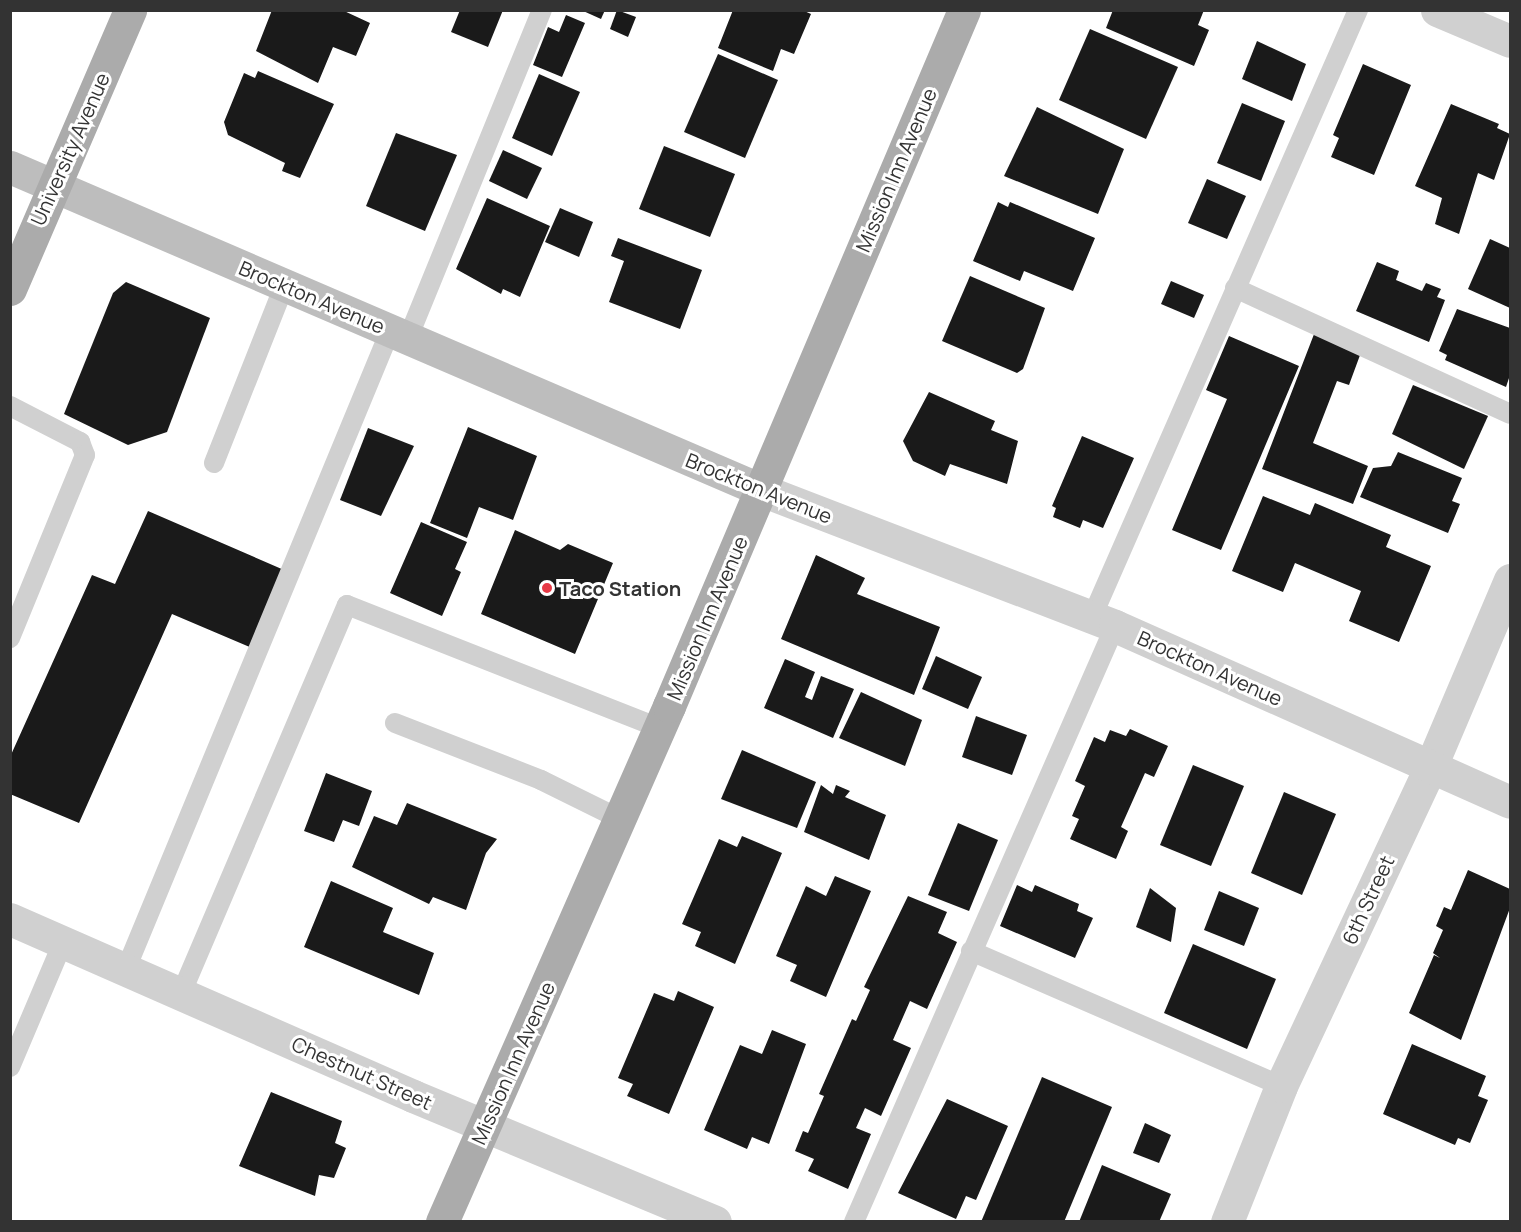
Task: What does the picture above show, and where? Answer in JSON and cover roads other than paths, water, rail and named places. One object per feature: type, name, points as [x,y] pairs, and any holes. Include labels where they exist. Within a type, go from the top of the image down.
[{"type":"main road","name":"University Avenue","points":[[10,289],[130,10]]},
{"type":"main road","name":"Mission Inn Avenue","points":[[447,1220],[485,1125],[620,819],[964,10]]},
{"type":"main road","name":"Brockton Avenue","points":[[10,167],[53,188],[285,284],[761,490]]},
{"type":"street","points":[[1437,10],[1510,41]]},
{"type":"street","name":"Brockton Avenue","points":[[761,490],[1103,622],[1510,802]]},
{"type":"street","name":"6th Street","points":[[1227,1221],[1281,1086],[1431,766],[1510,580]]},
{"type":"street","name":"Chestnut Street","points":[[10,919],[485,1125],[715,1221]]},
{"type":"lane","points":[[126,969],[399,334],[543,10]]},
{"type":"lane","points":[[854,1221],[971,951],[1235,288],[1358,10]]},
{"type":"lane","points":[[214,463],[285,284]]},
{"type":"lane","points":[[1235,288],[1510,414]]},
{"type":"lane","points":[[10,406],[80,442],[85,455],[10,638]]},
{"type":"lane","points":[[181,993],[347,604],[659,728]]},
{"type":"lane","points":[[395,723],[541,780],[620,819]]},
{"type":"lane","points":[[10,1067],[63,942]]},
{"type":"lane","points":[[971,951],[1281,1086]]},
{"type":"place","name":"Taco Station","points":[[547,588]]}]
